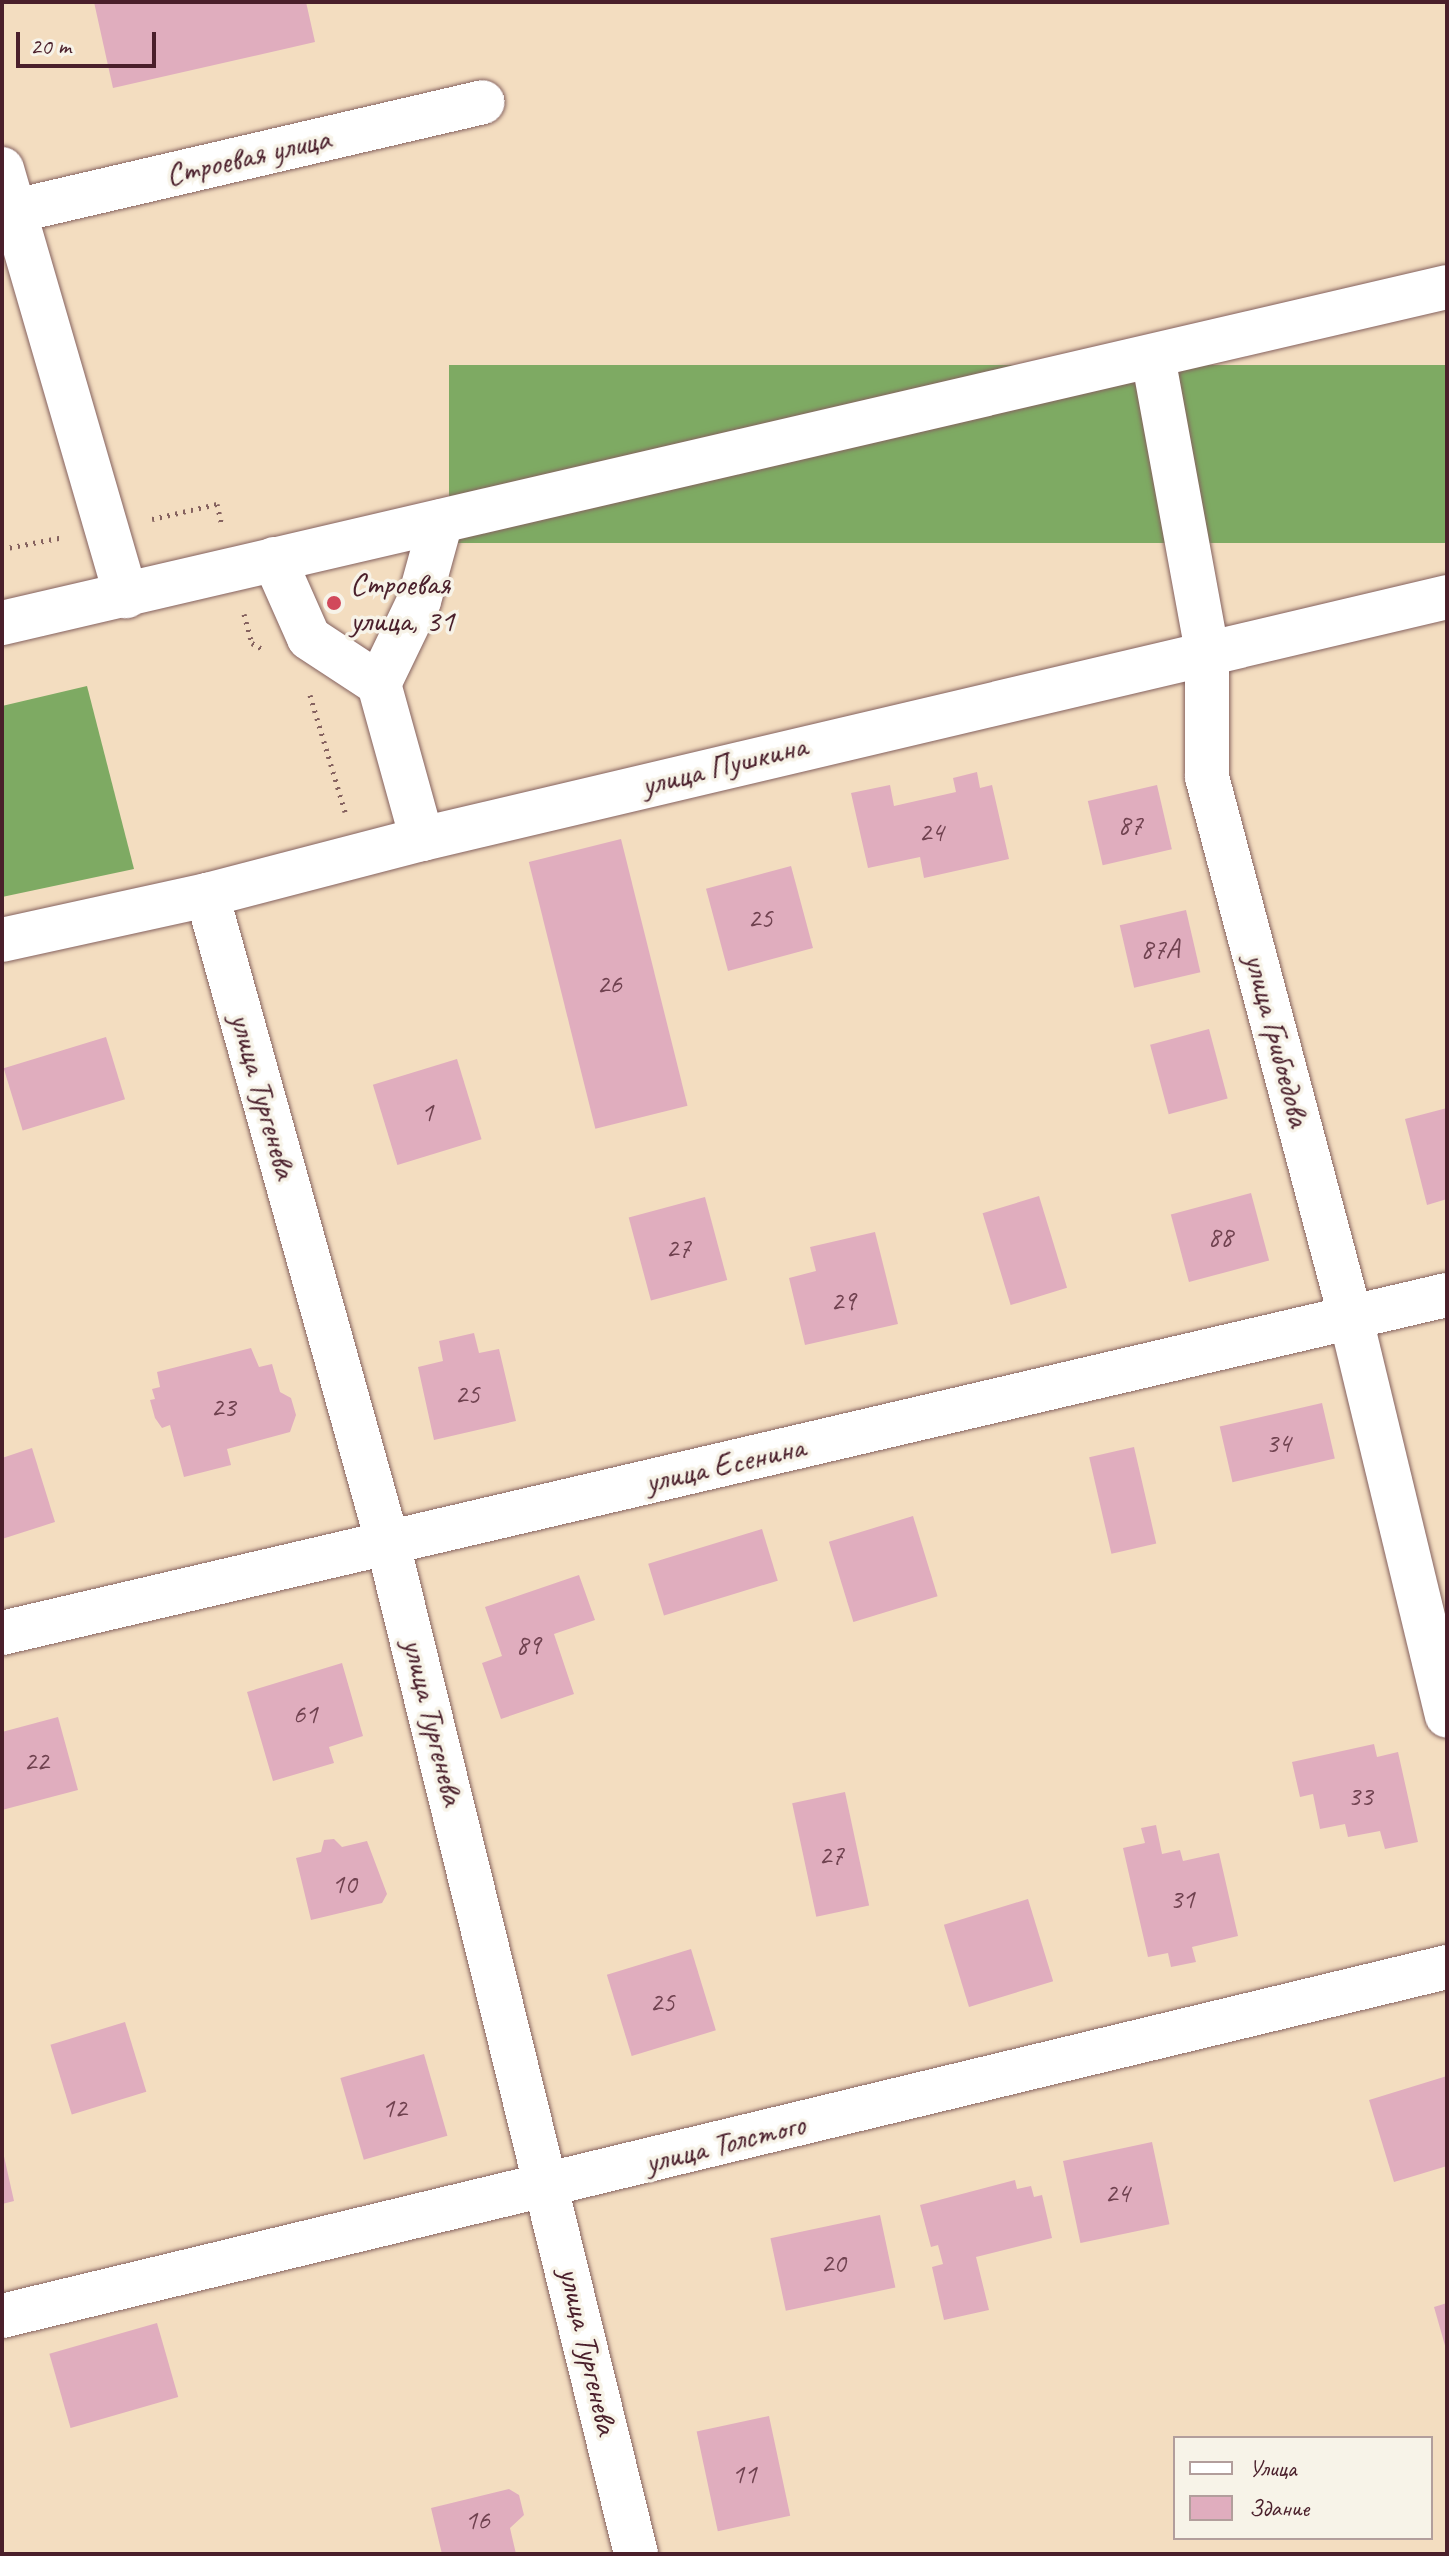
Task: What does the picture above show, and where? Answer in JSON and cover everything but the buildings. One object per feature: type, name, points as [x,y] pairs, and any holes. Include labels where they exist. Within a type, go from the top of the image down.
[{"type":"street","name":"Строевая улица","points":[[15,211],[482,102]]},
{"type":"street","points":[[2,169],[126,596]]},
{"type":"street","points":[[2,623],[1447,287]]},
{"type":"street","name":"улица Грибоедова","points":[[1153,357],[1207,650],[1207,777],[1351,1319],[1447,1716]]},
{"type":"street","points":[[379,684],[419,601],[441,521]]},
{"type":"street","points":[[253,564],[309,638],[379,684],[422,839]]},
{"type":"street","name":"улица Пушкина","points":[[2,940],[207,895],[422,839],[1207,650],[1447,597]]},
{"type":"street","name":"улица Тургенева","points":[[207,895],[388,1544],[636,2554]]},
{"type":"street","name":"улица Есенина","points":[[2,1633],[1447,1295]]},
{"type":"street","name":"улица Толстого","points":[[2,2316],[548,2187],[1447,1967]]},
{"type":"path","points":[[2,549],[217,504],[253,564],[252,643],[265,651]]},
{"type":"path","points":[[309,692],[358,855]]},
{"type":"green space","points":[[449,365],[1447,365],[1447,543],[449,543]]},
{"type":"green space","points":[[87,686],[134,869],[2,897],[2,706]]},
{"type":"place","name":"Строевая улица, 31","points":[[334,603]]}]
